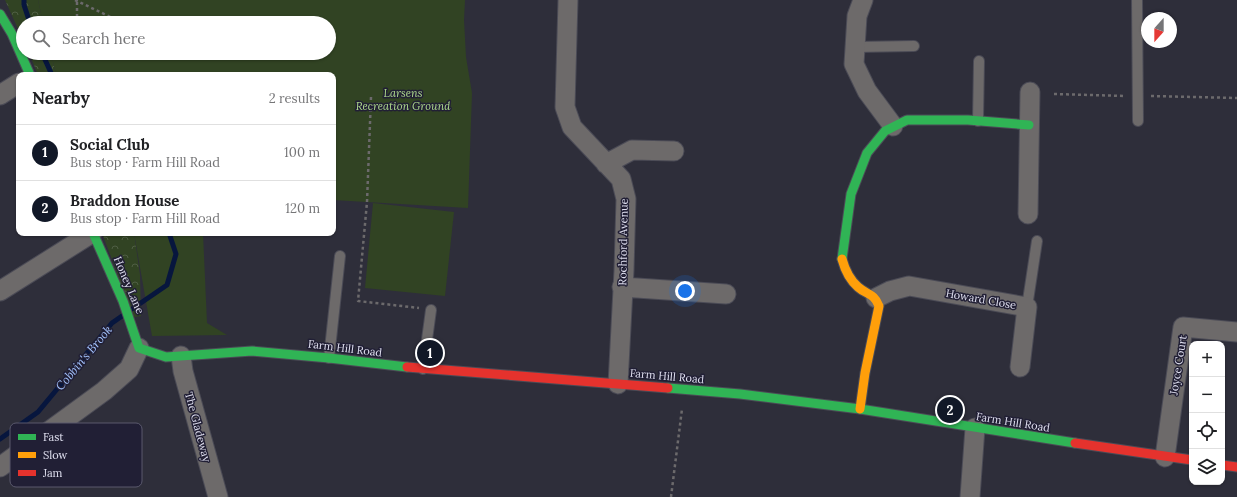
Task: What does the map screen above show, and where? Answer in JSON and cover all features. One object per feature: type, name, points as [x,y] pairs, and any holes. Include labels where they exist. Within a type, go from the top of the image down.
[{"type":"street","name":"Rochford Avenue","points":[[568,0],[565,107],[572,127],[621,180],[626,199],[618,384]]},
{"type":"street","points":[[863,0],[857,16],[854,64],[866,91],[894,126]]},
{"type":"street","points":[[0,14],[16,43]]},
{"type":"street","points":[[23,60],[29,72]]},
{"type":"street","points":[[0,94],[16,85]]},
{"type":"street","points":[[1028,214],[1030,92]]},
{"type":"street","points":[[860,409],[864,374],[879,306],[876,298],[858,287],[847,274],[842,260],[851,194],[867,152],[885,131],[907,120],[978,121],[1030,125]]},
{"type":"street","points":[[606,164],[632,150],[674,151]]},
{"type":"street","points":[[0,291],[88,236]]},
{"type":"street","name":"Honey Lane","points":[[94,236],[123,301],[139,348]]},
{"type":"street","name":"Howard Close","points":[[876,298],[890,291],[909,286],[1028,307],[1020,367]]},
{"type":"street","points":[[622,287],[726,294]]},
{"type":"street","name":"Joyce Court","points":[[1165,457],[1183,326],[1237,332]]},
{"type":"street","points":[[60,423],[104,391],[129,369],[139,348]]},
{"type":"street","name":"Farm Hill Road","points":[[139,348],[166,357],[252,351],[423,369],[740,394],[860,409],[975,428],[1189,460]]},
{"type":"street","name":"The Gladeway","points":[[181,356],[183,371],[218,497]]},
{"type":"street","points":[[970,497],[975,428]]},
{"type":"street","points":[[0,467],[10,460]]},
{"type":"street","points":[[1225,465],[1237,467]]},
{"type":"lane","points":[[1138,0],[1138,121]]},
{"type":"lane","points":[[855,47],[914,46]]},
{"type":"lane","points":[[978,121],[979,60]]},
{"type":"lane","points":[[1028,307],[1037,241]]},
{"type":"lane","points":[[329,358],[340,256]]},
{"type":"lane","points":[[423,369],[431,310]]},
{"type":"path","points":[[77,16],[76,0],[109,16]]},
{"type":"path","points":[[371,98],[367,202],[358,302],[431,310]]},
{"type":"path","points":[[671,497],[683,390]]},
{"type":"green space","points":[[5,0],[38,0],[41,16],[16,16],[16,24]]},
{"type":"green space","name":"Larsens Recreation Ground","points":[[38,0],[465,0],[464,20],[466,57],[472,93],[468,208],[336,200],[336,72],[55,72],[53,60],[336,60],[336,16],[41,16]]},
{"type":"green space","points":[[32,60],[53,60],[55,72],[37,72]]},
{"type":"green space","points":[[373,203],[454,212],[445,296],[365,288]]},
{"type":"green space","points":[[103,236],[134,236],[140,275],[141,316],[134,317]]},
{"type":"green space","points":[[135,236],[203,236],[207,323],[227,335],[152,336]]},
{"type":"waterway","name":"Cobbin's Brook","points":[[24,0],[28,16]]},
{"type":"waterway","name":"Cobbin's Brook","points":[[45,60],[51,72]]},
{"type":"waterway","name":"Cobbin's Brook","points":[[132,309],[167,285],[176,254],[170,236]]},
{"type":"waterway","name":"Cobbin's Brook","points":[[23,423],[38,412],[112,323],[122,316]]},
{"type":"waterway","name":"Cobbin's Brook","points":[[0,439],[10,432]]},
{"type":"traffic: fast","points":[[0,14],[16,43]]},
{"type":"traffic: fast","points":[[23,60],[29,72]]},
{"type":"traffic: fast","points":[[842,259],[851,194],[867,153],[885,131],[907,120],[968,120],[1029,125]]},
{"type":"traffic: fast","points":[[94,236],[123,301],[139,348],[166,357],[252,351],[407,367]]},
{"type":"traffic: fast","points":[[668,388],[740,394],[860,409],[1075,443]]},
{"type":"traffic: slow","points":[[842,259],[850,278],[861,290],[873,296],[879,306],[865,373],[860,409]]},
{"type":"traffic: jam","points":[[407,367],[668,388]]},
{"type":"traffic: jam","points":[[1075,443],[1189,460]]},
{"type":"traffic: jam","points":[[1225,465],[1237,467]]},
{"type":"place","name":"Social Club","points":[[430,353]]},
{"type":"place","name":"Braddon House","points":[[950,410]]}]
